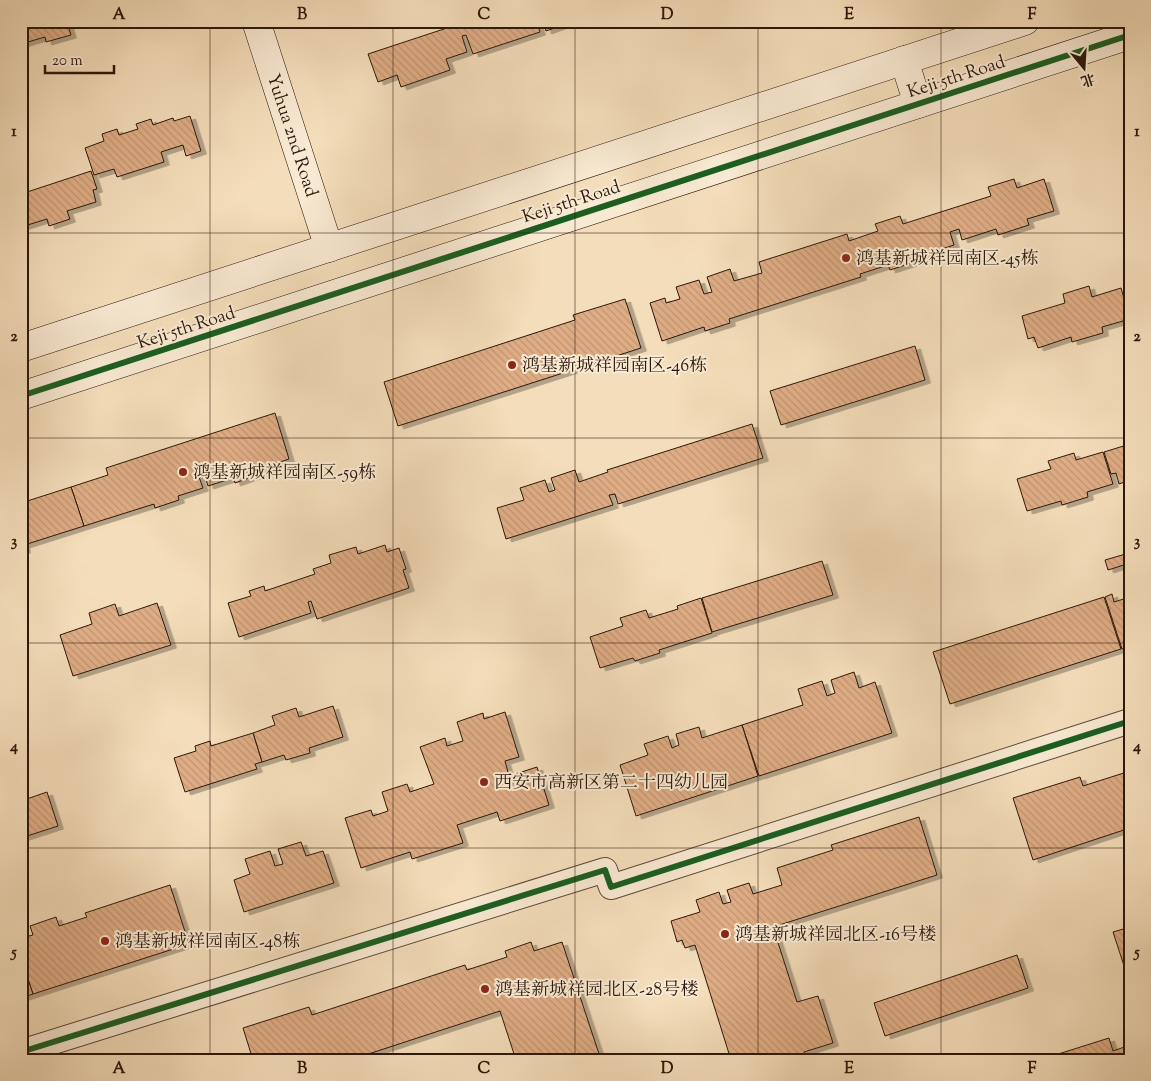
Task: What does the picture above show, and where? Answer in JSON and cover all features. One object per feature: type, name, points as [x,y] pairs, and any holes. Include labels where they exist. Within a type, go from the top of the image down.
[{"type":"street","name":"Yuhua 2nd Road","points":[[256,21],[329,248]]},
{"type":"street","name":"Keji 5th Road","points":[[21,348],[1024,21]]},
{"type":"street","name":"Keji 5th Road","points":[[21,396],[918,104],[1126,33]]},
{"type":"street","points":[[904,60],[918,104]]},
{"type":"street","points":[[21,1052],[605,870],[612,887],[1130,721]]},
{"type":"building","points":[[21,21],[78,21],[79,23],[68,26],[71,35],[46,42],[45,37],[21,44]]},
{"type":"building","points":[[458,21],[536,21],[540,32],[473,54],[466,35],[462,36],[467,52],[446,59],[450,70],[401,87],[397,75],[378,82],[368,54],[459,24]]},
{"type":"building","points":[[543,21],[574,21],[546,31]]},
{"type":"building","points":[[190,116],[201,151],[186,156],[183,145],[161,152],[164,162],[117,177],[114,169],[94,175],[85,148],[104,141],[102,134],[117,129],[119,135],[138,129],[136,124],[151,119],[153,125],[173,118],[174,121]]},
{"type":"building","points":[[91,171],[97,189],[93,190],[96,202],[67,211],[70,219],[49,226],[47,219],[21,227],[21,194]]},
{"type":"building","name":"鸿基新城祥园南区-45栋","points":[[1014,179],[1017,188],[1044,179],[1054,211],[1027,219],[1029,225],[998,235],[996,229],[962,240],[959,229],[950,232],[954,245],[920,256],[921,260],[890,270],[888,265],[860,274],[861,277],[729,319],[730,323],[705,331],[704,327],[662,341],[650,303],[665,298],[666,303],[680,299],[676,287],[699,280],[704,294],[712,292],[707,277],[730,269],[734,281],[762,273],[759,262],[847,234],[849,241],[878,231],[875,224],[900,216],[903,224],[991,196],[988,187]]},
{"type":"building","points":[[1089,286],[1092,297],[1121,288],[1130,319],[1102,327],[1103,333],[1072,342],[1071,337],[1038,348],[1034,337],[1028,339],[1022,316],[1065,303],[1063,294]]},
{"type":"building","name":"鸿基新城祥园南区-46栋","points":[[625,299],[641,348],[398,426],[384,382],[575,320],[573,315]]},
{"type":"building","points":[[915,346],[925,380],[781,425],[770,391]]},
{"type":"building","name":"鸿基新城祥园南区-59栋","points":[[275,413],[289,459],[258,469],[260,474],[235,483],[233,478],[208,486],[205,476],[199,477],[203,488],[178,496],[179,500],[155,508],[154,504],[84,526],[71,487],[108,475],[106,468]]},
{"type":"building","points":[[752,424],[763,458],[618,504],[615,494],[609,495],[613,505],[506,539],[497,508],[524,500],[520,488],[545,480],[549,492],[555,490],[551,478],[575,470],[579,482],[608,472],[607,470]]},
{"type":"building","points":[[1130,444],[1130,480],[1119,484],[1116,473],[1111,474],[1104,452]]},
{"type":"building","points":[[1103,452],[1113,484],[1087,492],[1088,497],[1062,505],[1061,501],[1027,511],[1017,479],[1051,469],[1048,461],[1074,453],[1076,460]]},
{"type":"building","points":[[71,487],[84,526],[24,545],[25,550],[21,551],[21,503]]},
{"type":"building","points":[[385,545],[387,552],[399,548],[406,569],[403,570],[409,588],[317,619],[311,601],[308,602],[311,613],[239,637],[228,603],[251,596],[249,591],[264,586],[265,591],[315,574],[313,569],[331,563],[329,555],[356,547],[358,554]]},
{"type":"building","points":[[1129,553],[1130,563],[1108,570],[1105,560]]},
{"type":"building","points":[[822,561],[833,595],[712,632],[702,598]]},
{"type":"building","points":[[1112,594],[1114,602],[1130,597],[1130,646],[1122,649],[1105,597]]},
{"type":"building","points":[[1104,597],[1121,649],[950,704],[933,652]]},
{"type":"building","points":[[701,598],[712,633],[659,650],[660,653],[635,661],[633,658],[600,668],[590,637],[623,626],[620,618],[646,610],[649,618],[678,609],[677,606]]},
{"type":"building","points":[[157,603],[171,645],[73,676],[60,635],[92,624],[89,613],[115,604],[119,616]]},
{"type":"building","points":[[854,672],[859,688],[875,682],[892,733],[759,776],[742,725],[803,705],[798,689],[822,681],[827,696],[835,693],[831,680]]},
{"type":"building","points":[[333,706],[343,737],[309,748],[310,753],[286,760],[284,755],[262,762],[253,733],[275,725],[272,716],[296,708],[299,717]]},
{"type":"building","points":[[505,712],[519,757],[505,761],[509,776],[537,767],[549,805],[500,821],[497,812],[457,825],[463,843],[412,859],[410,852],[361,868],[345,818],[371,810],[373,816],[388,811],[382,792],[407,784],[410,792],[434,784],[420,747],[445,738],[447,746],[463,741],[457,722],[483,713],[484,719]]},
{"type":"building","points":[[742,725],[758,776],[636,816],[620,765],[648,755],[644,744],[668,736],[672,748],[679,745],[676,734],[699,727],[702,738]]},
{"type":"building","points":[[253,733],[262,762],[255,764],[257,769],[185,792],[174,758],[196,751],[195,746],[210,741],[211,746]]},
{"type":"building","points":[[1130,771],[1130,828],[1033,860],[1013,798],[1080,777],[1083,786]]},
{"type":"building","points":[[47,792],[58,826],[21,838],[21,801]]},
{"type":"building","name":"鸿基新城祥园北区-16号楼","points":[[919,817],[937,875],[773,927],[797,1002],[818,996],[833,1043],[804,1052],[806,1057],[798,1060],[731,1060],[695,945],[685,948],[682,940],[677,942],[671,921],[700,912],[696,900],[719,892],[723,904],[731,902],[727,890],[749,883],[753,894],[782,885],[777,868],[833,850],[831,845]]},
{"type":"building","points":[[301,842],[306,856],[323,851],[334,883],[244,912],[234,880],[250,874],[245,859],[270,851],[275,866],[283,864],[278,849]]},
{"type":"building","name":"鸿基新城祥园南区-48栋","points":[[170,885],[189,944],[33,994],[21,959],[21,938],[33,935],[30,926],[56,917],[59,926],[87,917],[85,913]]},
{"type":"building","points":[[1130,927],[1130,974],[1127,975],[1113,932]]},
{"type":"building","name":"鸿基新城祥园北区-28号楼","points":[[531,942],[534,951],[562,942],[601,1060],[516,1060],[500,1011],[350,1060],[253,1060],[243,1028],[309,1007],[312,1015],[465,965],[467,970],[507,957],[505,951]]},
{"type":"building","points":[[1017,955],[1028,988],[885,1036],[874,1003]]},
{"type":"building","points":[[21,959],[33,994],[21,998]]},
{"type":"building","points":[[1109,1038],[1113,1051],[1130,1045],[1130,1060],[1053,1060],[1052,1056]]},
{"type":"cycle path","points":[[21,396],[1130,35]]},
{"type":"cycle path","points":[[21,1052],[605,870],[611,887],[1130,721]]},
{"type":"place","name":"鸿基新城祥园南区-45栋","points":[[846,258]]},
{"type":"place","name":"鸿基新城祥园南区-46栋","points":[[512,365]]},
{"type":"place","name":"鸿基新城祥园南区-59栋","points":[[183,472]]},
{"type":"place","name":"西安市高新区第二十四幼儿园","points":[[484,782]]},
{"type":"place","name":"鸿基新城祥园北区-16号楼","points":[[725,934]]},
{"type":"place","name":"鸿基新城祥园南区-48栋","points":[[105,941]]},
{"type":"place","name":"鸿基新城祥园北区-28号楼","points":[[485,989]]}]
